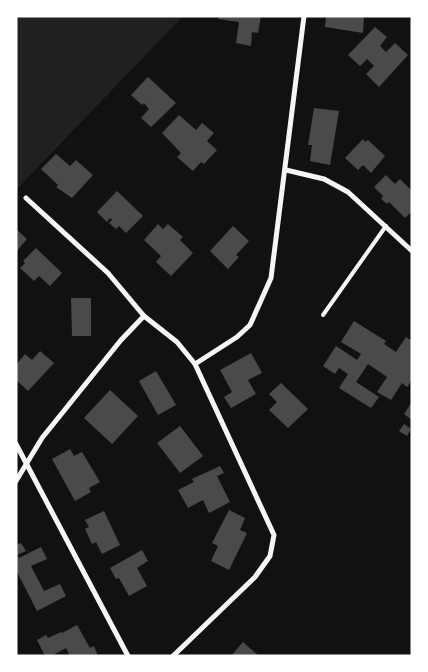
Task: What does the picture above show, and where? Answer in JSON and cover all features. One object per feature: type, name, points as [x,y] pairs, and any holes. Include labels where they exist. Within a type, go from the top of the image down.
[{"type":"street","points":[[195,364],[250,325],[271,278],[304,16]]},
{"type":"street","points":[[286,170],[324,179],[348,192],[412,251]]},
{"type":"street","points":[[26,198],[108,273],[144,316],[177,342],[195,364],[274,535],[270,556],[255,577],[173,656]]},
{"type":"street","points":[[16,481],[42,438],[121,340],[144,316]]},
{"type":"street","points":[[16,444],[128,656]]},
{"type":"lane","points":[[323,315],[386,226]]},
{"type":"shaded area","points":[[16,16],[183,16],[16,190]]},
{"type":"building","points":[[219,16],[261,16],[258,33],[252,32],[251,46],[236,43],[239,22],[218,19]]},
{"type":"building","points":[[326,16],[364,16],[363,33],[325,27]]},
{"type":"building","points":[[375,27],[387,37],[380,46],[386,52],[395,43],[408,55],[379,87],[366,74],[374,66],[367,59],[360,66],[348,55]]},
{"type":"building","points":[[148,77],[176,103],[151,127],[141,118],[149,109],[144,103],[142,105],[131,95]]},
{"type":"building","points":[[314,108],[339,111],[330,165],[310,161],[312,145],[308,145]]},
{"type":"building","points":[[179,115],[196,130],[202,123],[214,133],[207,141],[217,150],[204,164],[201,162],[193,171],[177,157],[181,153],[162,133]]},
{"type":"building","points":[[363,139],[365,142],[368,140],[385,156],[371,173],[363,165],[358,170],[345,158]]},
{"type":"building","points":[[56,154],[70,166],[76,160],[93,175],[72,198],[56,187],[58,185],[41,169]]},
{"type":"building","points":[[386,175],[395,184],[400,179],[412,191],[412,211],[405,218],[389,202],[387,204],[381,199],[383,196],[374,187]]},
{"type":"building","points":[[117,191],[143,216],[126,233],[119,226],[116,229],[109,223],[112,220],[110,218],[107,222],[97,212]]},
{"type":"building","points":[[158,224],[163,229],[168,224],[183,237],[180,240],[193,253],[171,276],[156,262],[161,256],[144,240]]},
{"type":"building","points":[[233,226],[249,241],[236,255],[239,257],[228,269],[210,251]]},
{"type":"building","points":[[16,229],[27,239],[16,252]]},
{"type":"building","points":[[36,248],[62,273],[50,286],[39,276],[34,281],[20,268],[25,263],[23,261]]},
{"type":"building","points":[[71,298],[91,298],[91,336],[72,336]]},
{"type":"building","points":[[354,321],[386,341],[384,344],[396,352],[406,337],[412,341],[412,380],[407,387],[402,383],[391,400],[377,392],[387,377],[368,364],[356,382],[379,397],[371,408],[339,388],[348,374],[339,368],[335,374],[323,366],[336,346],[357,360],[361,354],[341,342]]},
{"type":"building","points":[[40,351],[54,363],[28,391],[16,380],[16,365],[25,354],[32,360]]},
{"type":"building","points":[[251,353],[262,373],[248,380],[256,394],[231,408],[224,397],[232,392],[220,370]]},
{"type":"building","points":[[156,371],[176,405],[158,415],[139,381]]},
{"type":"building","points":[[281,383],[308,409],[288,428],[269,410],[277,402],[269,394]]},
{"type":"building","points":[[110,390],[138,416],[112,444],[84,418]]},
{"type":"building","points":[[412,402],[412,420],[404,414]]},
{"type":"building","points":[[404,424],[411,429],[407,436],[399,431]]},
{"type":"building","points":[[180,426],[203,456],[180,473],[157,443]]},
{"type":"building","points":[[70,449],[74,456],[82,452],[100,482],[89,488],[91,492],[75,501],[52,459]]},
{"type":"building","points":[[220,466],[224,473],[217,476],[230,502],[209,513],[203,500],[188,508],[178,490],[194,482],[192,479]]},
{"type":"building","points":[[229,510],[245,518],[240,530],[247,533],[229,570],[211,561],[218,546],[212,543]]},
{"type":"building","points":[[104,511],[120,545],[102,554],[96,542],[92,544],[85,529],[89,527],[85,520]]},
{"type":"building","points":[[21,543],[26,551],[17,555],[19,558],[41,547],[47,559],[31,566],[44,591],[60,584],[66,596],[37,611],[16,570],[16,545]]},
{"type":"building","points":[[142,550],[148,561],[137,568],[147,586],[129,596],[119,578],[116,579],[110,568]]},
{"type":"building","points":[[77,625],[90,648],[94,646],[98,656],[70,656],[66,648],[55,654],[56,656],[45,656],[37,640],[46,635],[48,638],[62,633]]},
{"type":"building","points":[[243,642],[259,656],[231,656]]}]
